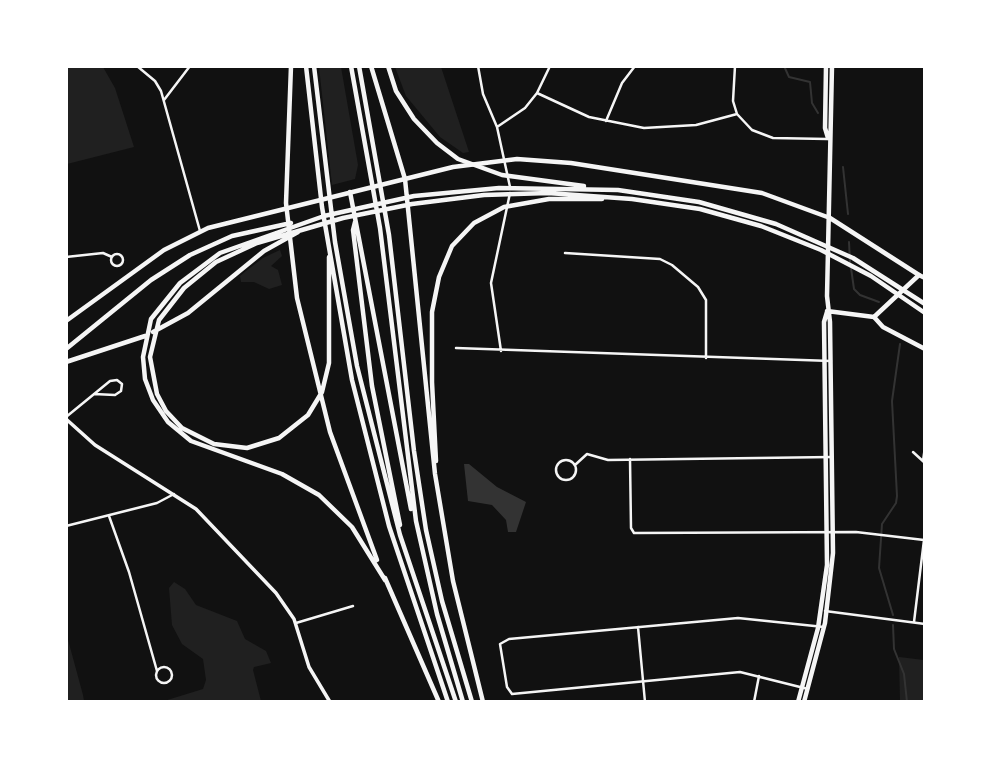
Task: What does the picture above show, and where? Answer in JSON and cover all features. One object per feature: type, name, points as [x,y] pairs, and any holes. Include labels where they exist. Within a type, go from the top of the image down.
[{"type":"main road","points":[[291,66],[286,207],[299,306],[315,377],[354,504],[439,702]]},
{"type":"main road","points":[[306,66],[329,257],[346,352],[376,481],[448,702]]},
{"type":"main road","points":[[314,66],[326,181],[352,341],[377,451],[415,584],[456,702]]},
{"type":"main road","points":[[351,66],[379,220],[407,460],[420,541]]},
{"type":"main road","points":[[359,66],[387,218],[426,530],[445,615],[472,702]]},
{"type":"main road","points":[[372,66],[405,179],[437,482],[453,581],[483,702]]},
{"type":"main road","points":[[388,66],[397,91],[414,119],[431,138],[475,167],[518,178],[623,191],[726,208],[815,239],[866,265],[925,304]]},
{"type":"main road","points":[[826,66],[829,101]]},
{"type":"main road","points":[[804,702],[805,688],[825,611],[831,533],[827,217],[832,66]]},
{"type":"main road","points":[[66,321],[164,250],[200,231],[391,182],[505,159],[553,160],[731,186],[779,198],[827,217],[867,239],[922,277],[874,317]]},
{"type":"main road","points":[[329,257],[331,337],[326,381],[311,412],[279,438],[256,446],[231,448],[205,442],[185,430],[166,411],[156,392],[150,369],[151,344],[159,320],[181,291],[213,264],[312,219],[414,196],[518,190],[623,191]]},
{"type":"main road","points":[[66,349],[180,261],[226,239],[307,228],[419,202],[518,190],[622,198],[726,216],[815,247],[925,313]]},
{"type":"main road","points":[[350,192],[402,464],[439,622],[464,702]]},
{"type":"main road","points":[[437,482],[432,370],[436,288],[443,262],[457,239],[474,223],[498,209],[519,203],[558,198],[622,198]]},
{"type":"main road","points":[[355,222],[353,230],[374,402],[388,477],[415,584]]},
{"type":"main road","points":[[277,233],[234,246],[200,265],[167,295],[149,323],[144,347],[144,368],[149,390],[172,427],[204,447],[282,474],[319,495],[352,527],[386,580]]},
{"type":"main road","points":[[66,362],[167,326],[277,233]]},
{"type":"main road","points":[[827,311],[874,317],[883,327],[925,349]]},
{"type":"main road","points":[[798,702],[805,688]]},
{"type":"street","points":[[138,66],[158,84],[200,231]]},
{"type":"street","points":[[164,100],[190,66]]},
{"type":"street","points":[[478,66],[483,94],[497,127],[505,159],[510,195],[490,291],[501,351]]},
{"type":"street","points":[[497,127],[516,116],[537,93],[550,66]]},
{"type":"street","points":[[605,122],[622,83],[635,66]]},
{"type":"street","points":[[735,66],[733,101],[737,114],[752,130],[773,138],[828,139]]},
{"type":"street","points":[[537,93],[570,111],[605,122],[670,128],[719,120],[737,114]]},
{"type":"street","points":[[66,257],[103,253],[112,257]]},
{"type":"street","points":[[565,253],[660,259],[672,265],[698,287],[706,300],[706,358]]},
{"type":"street","points":[[922,277],[925,270]]},
{"type":"street","points":[[456,348],[828,361]]},
{"type":"street","points":[[94,394],[115,395],[121,391],[122,384],[112,380],[94,394],[66,418],[95,445],[200,513],[247,562],[282,600],[296,624],[309,667],[330,702]]},
{"type":"street","points":[[924,462],[925,447]]},
{"type":"street","points":[[913,452],[924,462]]},
{"type":"street","points":[[575,465],[587,454],[605,460],[829,457]]},
{"type":"street","points":[[630,460],[632,532],[880,534],[925,540],[914,622]]},
{"type":"street","points":[[560,461],[575,465],[577,470],[572,477],[557,475],[556,467],[560,461]]},
{"type":"street","points":[[66,526],[157,503],[174,494]]},
{"type":"street","points":[[108,516],[129,572],[157,671],[160,681],[171,679],[169,669],[161,668],[157,671]]},
{"type":"street","points":[[296,624],[354,606]]},
{"type":"street","points":[[825,611],[925,624]]},
{"type":"street","points":[[805,688],[740,672],[509,692],[500,648],[502,642],[738,618],[821,627]]},
{"type":"street","points":[[638,627],[645,702]]},
{"type":"street","points":[[754,702],[759,676]]},
{"type":"shaded area","points":[[66,67],[103,67],[115,88],[134,147],[67,164]]},
{"type":"shaded area","points":[[319,67],[341,67],[358,165],[355,179],[332,185]]},
{"type":"shaded area","points":[[395,67],[441,67],[469,152],[463,153],[440,137],[406,96]]},
{"type":"shaded area","points":[[280,250],[282,256],[271,266],[278,270],[282,285],[269,289],[254,282],[241,282],[240,276],[246,271],[263,258]]},
{"type":"shaded area","points":[[464,464],[469,464],[497,487],[526,502],[516,532],[508,532],[506,520],[492,505],[468,501]]},
{"type":"shaded area","points":[[174,582],[185,589],[196,605],[237,621],[245,639],[266,651],[271,663],[254,667],[253,670],[261,701],[164,701],[203,689],[206,680],[203,659],[182,644],[172,625],[169,588]]},
{"type":"shaded area","points":[[67,636],[83,695],[84,701],[67,701]]},
{"type":"shaded area","points":[[899,657],[924,660],[924,701],[900,701]]},
{"type":"waterway","points":[[784,66],[789,77],[810,82],[812,103],[818,113]]},
{"type":"waterway","points":[[843,167],[848,214]]},
{"type":"waterway","points":[[849,242],[850,262]]},
{"type":"waterway","points":[[851,268],[854,289],[860,295],[879,302]]},
{"type":"waterway","points":[[893,615],[879,568],[882,524],[896,503],[897,496],[892,401],[900,344]]},
{"type":"waterway","points":[[893,625],[894,649],[904,674],[907,702]]}]
